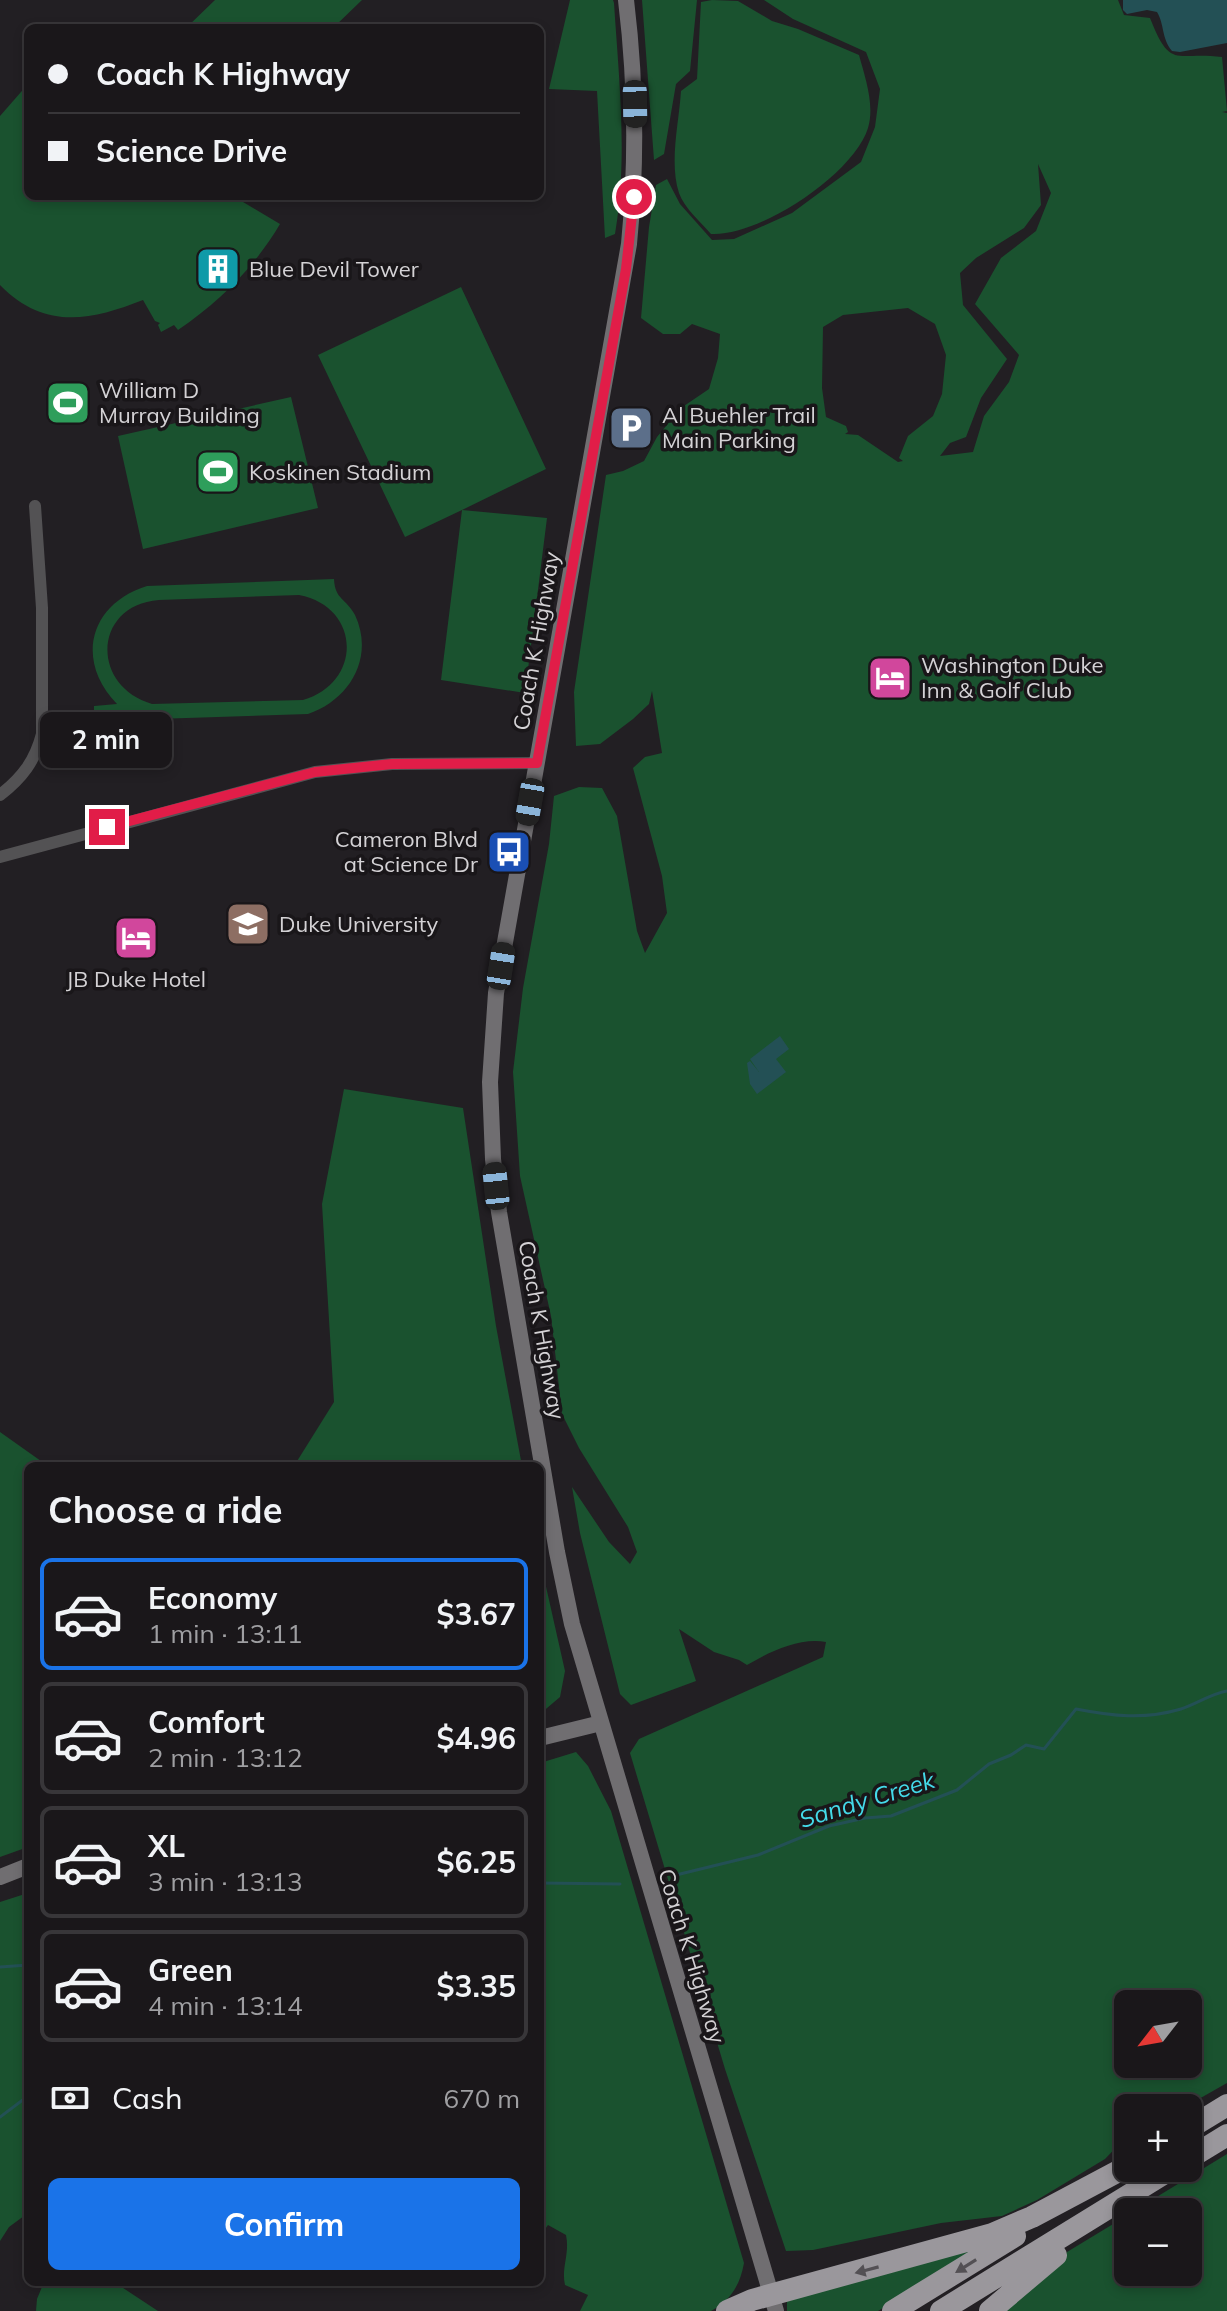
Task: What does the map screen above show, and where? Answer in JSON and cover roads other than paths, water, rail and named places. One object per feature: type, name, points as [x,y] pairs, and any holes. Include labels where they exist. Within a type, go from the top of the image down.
[{"type":"highway","points":[[1202,2120],[1227,2105]]},
{"type":"highway","points":[[1202,2150],[1227,2135]]},
{"type":"highway","points":[[727,2311],[773,2303],[992,2234],[1032,2217],[1114,2173]]},
{"type":"highway","points":[[893,2311],[1114,2175]]},
{"type":"highway","points":[[941,2311],[1150,2182]]},
{"type":"highway","points":[[990,2311],[1034,2271],[1082,2235],[1103,2211]]},
{"type":"main road","name":"Coach K Highway","points":[[542,1462],[499,1212],[490,1082],[496,993],[629,244],[634,197],[636,117],[626,0]]},
{"type":"main road","name":"Coach K Highway","points":[[544,1476],[572,1624],[773,2303]]},
{"type":"main road","points":[[544,1737],[601,1723]]},
{"type":"main road","points":[[0,1877],[24,1868]]},
{"type":"street","points":[[0,795],[26,771],[42,734],[42,608],[35,506]]},
{"type":"street","points":[[0,857],[315,772],[392,764],[537,763]]},
{"type":"water","points":[[1123,0],[1227,0],[1227,43],[1180,52],[1172,51],[1169,46],[1157,12],[1147,10],[1127,14],[1123,10]]},
{"type":"water","points":[[780,1036],[789,1049],[776,1059],[786,1072],[757,1094],[750,1084],[747,1063],[750,1061],[759,1072],[750,1059]]},
{"type":"waterway","name":"Sandy Creek","points":[[676,1875],[758,1855],[829,1826],[891,1816],[957,1790],[989,1764],[1026,1745],[1044,1749],[1076,1709],[1115,1715],[1154,1715],[1181,1709],[1227,1691]]},
{"type":"waterway","name":"Sandy Creek","points":[[544,1883],[620,1884]]},
{"type":"waterway","points":[[0,1967],[24,1965]]},
{"type":"waterway","name":"Sandy Creek","points":[[0,2117],[24,2099]]},
{"type":"place","name":"Blue Devil Tower","points":[[218,269]]},
{"type":"place","name":"William D Murray Building","points":[[68,403]]},
{"type":"place","name":"Al Buehler Trail Main Parking","points":[[631,428]]},
{"type":"place","name":"Koskinen Stadium","points":[[218,472]]},
{"type":"place","name":"Washington Duke Inn & Golf Club","points":[[890,678]]},
{"type":"place","name":"Cameron Blvd at Science Dr","points":[[509,852]]},
{"type":"place","name":"Duke University","points":[[248,924]]},
{"type":"place","name":"JB Duke Hotel","points":[[136,938]]}]
